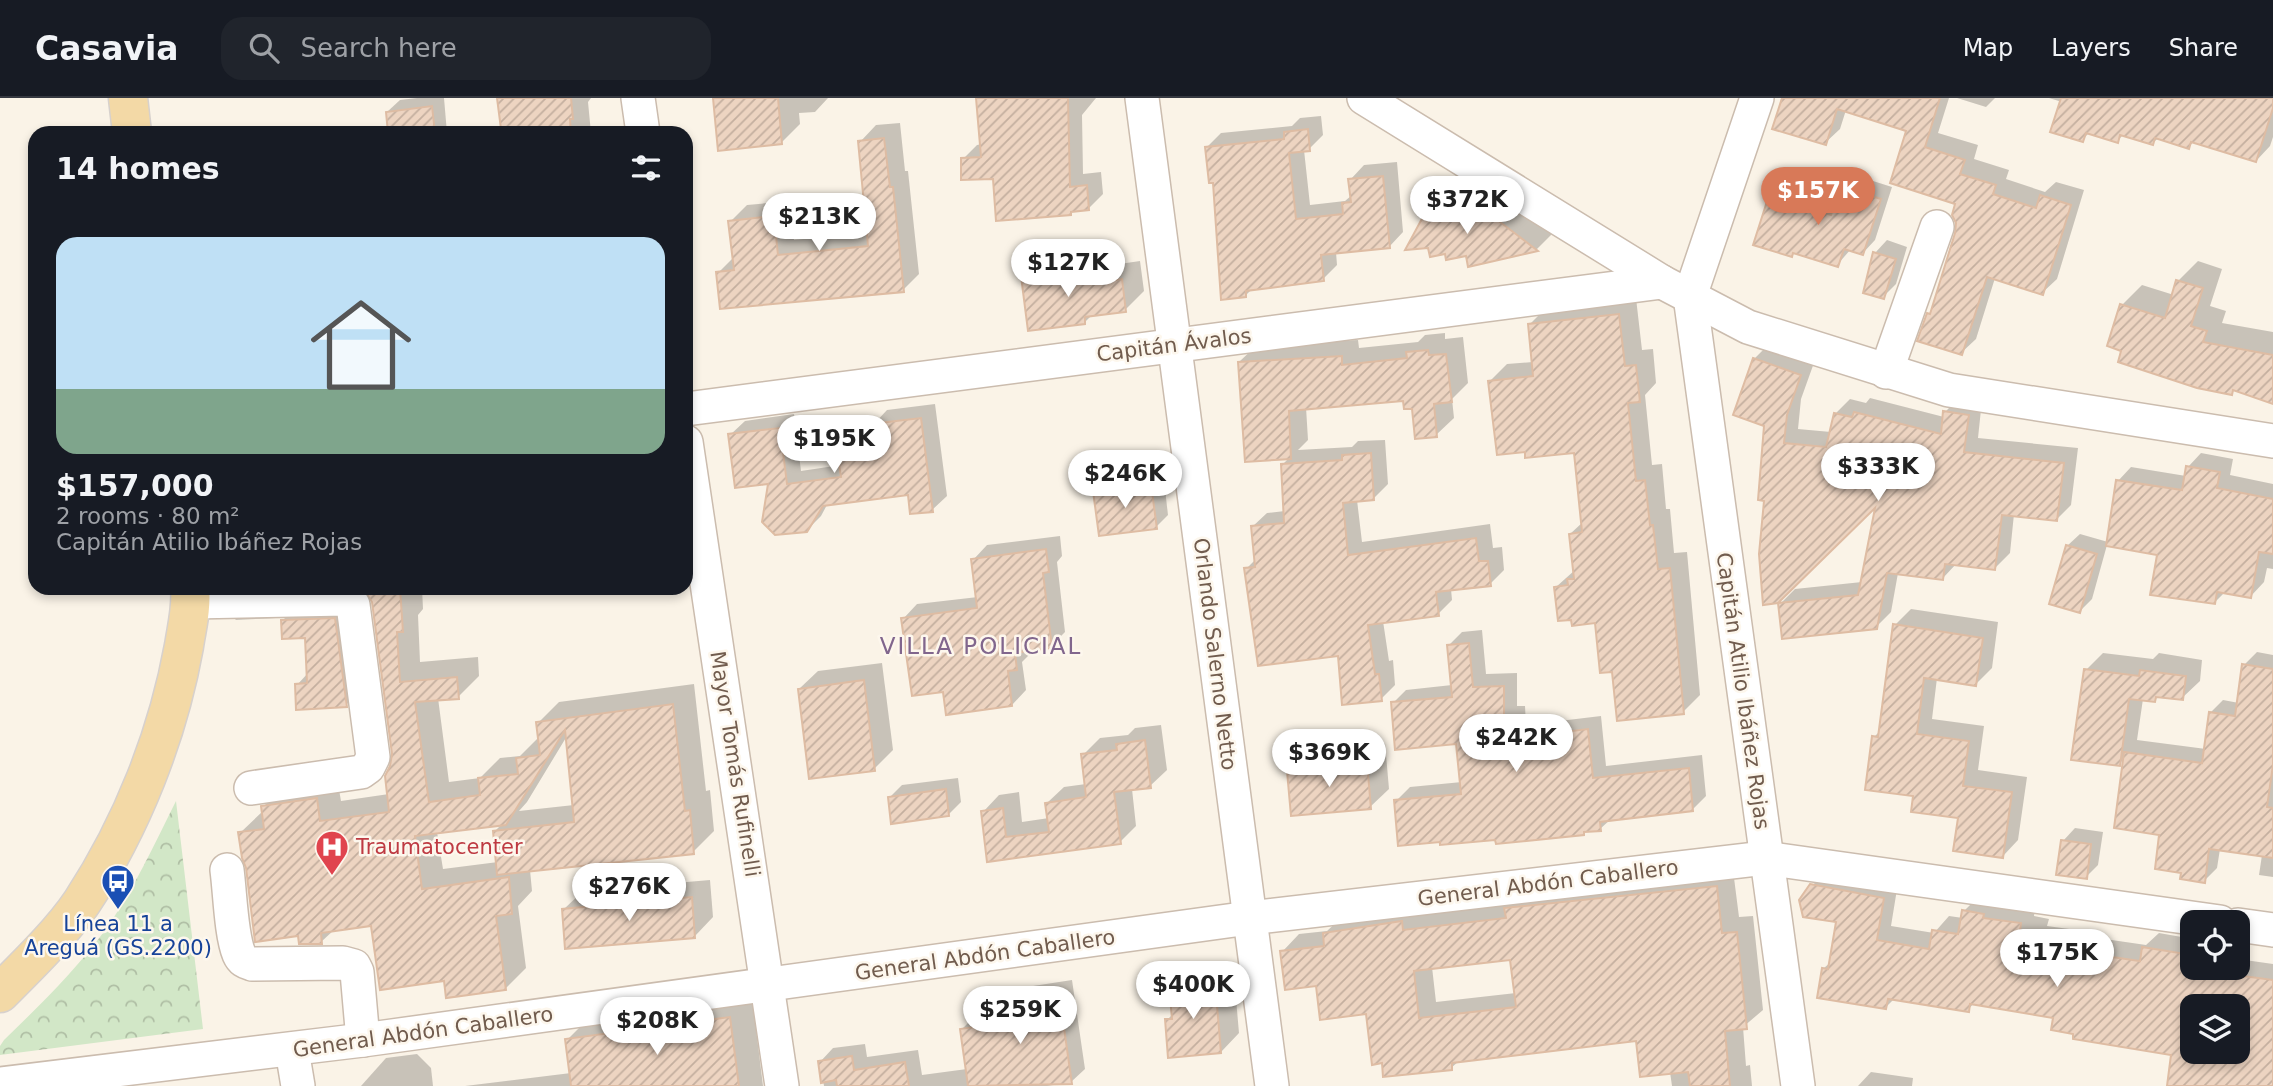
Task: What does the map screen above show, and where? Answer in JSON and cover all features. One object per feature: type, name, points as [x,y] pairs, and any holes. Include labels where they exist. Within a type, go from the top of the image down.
[{"type":"main road","points":[[128,98],[131,126]]},
{"type":"main road","points":[[0,993],[81,904],[122,832],[152,759],[175,685],[191,595]]},
{"type":"street","points":[[638,98],[642,126]]},
{"type":"street","name":"Orlando Salerno Netto","points":[[1142,98],[1272,1086]]},
{"type":"street","points":[[1364,98],[1676,289],[1748,327],[1949,390],[2273,441]]},
{"type":"street","points":[[1676,289],[1757,98]]},
{"type":"street","points":[[1886,372],[1937,227]]},
{"type":"street","name":"Capitán Ávalos","points":[[693,408],[1175,345],[1676,289]]},
{"type":"street","name":"Capitán Atilio Ibáñez Rojas","points":[[1676,289],[1798,1086]]},
{"type":"street","name":"Mayor Tomás Rufinelli","points":[[693,488],[782,1086]]},
{"type":"street","points":[[191,595],[346,598],[353,605],[373,757],[371,763],[361,772],[251,788]]},
{"type":"street","name":"General Abdón Caballero","points":[[0,1084],[363,1040],[1249,918],[1765,858],[2180,916]]},
{"type":"street","points":[[228,870],[239,956],[244,962],[252,964],[343,962],[354,966],[357,972],[363,1040]]},
{"type":"street","points":[[2250,927],[2273,930]]},
{"type":"street","points":[[292,1049],[298,1086]]},
{"type":"green space","points":[[176,801],[203,1029],[0,1055],[0,1046],[4,1040],[70,973],[106,929],[135,883]]},
{"type":"building","points":[[497,98],[571,98],[573,119],[570,119],[570,126],[501,126]]},
{"type":"building","points":[[713,98],[778,98],[782,144],[718,151]]},
{"type":"building","points":[[976,98],[1068,98],[1070,187],[1087,185],[1089,210],[1071,212],[1071,215],[996,221],[993,179],[961,180],[961,158],[981,157]]},
{"type":"building","points":[[1782,98],[1940,98],[1925,147],[1965,160],[1960,174],[1996,185],[1993,194],[2036,208],[2040,195],[2071,205],[2043,295],[1987,277],[1962,355],[1917,341],[1927,313],[1930,314],[1955,233],[1956,223],[1952,215],[1955,204],[1890,183],[1906,131],[1837,109],[1826,145],[1772,129]]},
{"type":"building","points":[[2061,98],[2273,98],[2273,108],[2256,162],[2191,142],[2189,149],[2155,138],[2153,145],[2120,135],[2118,143],[2086,133],[2083,142],[2050,132]]},
{"type":"building","points":[[432,106],[434,126],[387,126],[386,112]]},
{"type":"building","points":[[1308,129],[1310,151],[1289,153],[1296,219],[1343,214],[1342,203],[1351,202],[1348,179],[1383,176],[1390,248],[1321,255],[1324,281],[1246,291],[1246,297],[1221,300],[1213,183],[1209,183],[1205,147],[1284,139],[1284,132]]},
{"type":"building","points":[[884,138],[890,187],[893,187],[904,292],[720,309],[716,272],[734,270],[728,221],[774,216],[778,255],[868,246],[858,141]]},
{"type":"building","points":[[1840,186],[1881,199],[1863,255],[1844,249],[1838,267],[1793,253],[1792,257],[1753,245],[1769,195],[1831,215]]},
{"type":"building","points":[[1432,200],[1461,215],[1483,209],[1538,251],[1468,267],[1466,256],[1446,260],[1445,254],[1430,257],[1428,248],[1405,250]]},
{"type":"building","points":[[1873,252],[1896,259],[1884,299],[1863,293]]},
{"type":"building","points":[[1078,269],[1081,284],[1122,279],[1126,312],[1085,317],[1085,324],[1028,331],[1021,276]]},
{"type":"building","points":[[2176,280],[2203,288],[2191,326],[2207,331],[2203,342],[2273,355],[2273,404],[2233,390],[2232,395],[2197,388],[2118,362],[2121,351],[2107,346],[2120,304],[2165,318]]},
{"type":"building","points":[[1619,314],[1625,366],[1636,365],[1640,402],[1628,403],[1636,481],[1645,480],[1658,569],[1670,568],[1684,714],[1617,721],[1612,672],[1600,673],[1595,623],[1572,626],[1571,620],[1558,621],[1554,587],[1568,585],[1567,579],[1574,579],[1569,534],[1582,532],[1574,453],[1525,458],[1525,452],[1497,455],[1488,381],[1533,376],[1528,324]]},
{"type":"building","points":[[1428,350],[1429,355],[1446,354],[1452,402],[1434,404],[1437,437],[1415,439],[1412,409],[1404,409],[1403,401],[1289,411],[1291,459],[1245,462],[1238,362],[1342,356],[1342,365],[1407,358],[1406,352]]},
{"type":"building","points":[[1753,358],[1801,375],[1787,415],[1784,443],[1826,447],[1834,413],[1852,417],[1854,412],[1941,434],[1943,411],[1969,415],[1964,452],[2064,463],[2057,521],[2002,515],[1995,570],[1945,564],[1943,580],[1887,573],[1877,629],[1782,639],[1778,603],[1763,605],[1759,554],[1764,501],[1758,500],[1764,426],[1733,415]],"holes":[[[1875,508],[1858,595],[1778,603]]]},
{"type":"building","points":[[921,418],[933,512],[910,514],[908,495],[823,506],[807,532],[775,535],[762,522],[768,484],[735,488],[728,434],[780,428],[787,484],[841,477],[838,458],[874,453],[871,424]]},
{"type":"building","points":[[1371,453],[1374,500],[1343,503],[1348,555],[1476,538],[1479,561],[1488,561],[1491,586],[1436,592],[1439,616],[1368,625],[1382,701],[1342,705],[1338,656],[1258,666],[1244,568],[1255,567],[1251,526],[1284,523],[1281,464],[1342,460],[1342,455]]},
{"type":"building","points":[[2186,466],[2220,472],[2217,488],[2273,499],[2273,554],[2259,552],[2251,598],[2217,592],[2215,604],[2150,595],[2157,555],[2106,546],[2116,480],[2182,490]]},
{"type":"building","points":[[1151,484],[1157,529],[1099,536],[1093,491]]},
{"type":"building","points":[[2066,545],[2097,554],[2080,613],[2049,604]]},
{"type":"building","points":[[1046,549],[1049,572],[1043,573],[1052,648],[1015,653],[1017,670],[1008,671],[1012,706],[946,715],[943,692],[912,696],[901,618],[977,608],[971,559]]},
{"type":"building","points":[[368,595],[400,595],[403,632],[397,632],[400,682],[457,677],[459,699],[415,702],[429,802],[480,795],[478,778],[518,774],[516,758],[540,755],[536,722],[673,704],[685,811],[690,810],[694,854],[497,875],[493,831],[574,822],[565,730],[506,825],[415,836],[422,889],[509,877],[512,914],[496,916],[506,990],[446,998],[444,981],[380,990],[371,926],[321,933],[322,944],[299,944],[298,936],[255,942],[246,868],[238,832],[264,829],[261,806],[317,798],[320,821],[389,812],[385,776],[392,754],[372,602]]},
{"type":"building","points":[[335,618],[347,707],[296,710],[295,684],[307,683],[305,638],[282,639],[281,620]]},
{"type":"building","points":[[1893,624],[1983,638],[1976,686],[1924,678],[1917,734],[1969,741],[1963,786],[2012,792],[2003,858],[1953,851],[1958,818],[1911,812],[1913,796],[1865,790],[1872,736],[1878,737]]},
{"type":"building","points":[[1469,643],[1473,687],[1504,686],[1504,719],[1512,719],[1513,738],[1588,729],[1593,778],[1689,768],[1693,811],[1600,822],[1601,831],[1584,832],[1584,835],[1496,844],[1495,840],[1398,846],[1394,800],[1461,794],[1456,744],[1395,750],[1391,702],[1452,697],[1447,645]]},
{"type":"building","points":[[2242,664],[2273,669],[2273,765],[2267,807],[2273,808],[2273,858],[2209,849],[2205,883],[2180,879],[2181,873],[2155,869],[2159,835],[2114,828],[2124,752],[2202,763],[2209,712],[2235,716]]},
{"type":"building","points":[[2084,669],[2139,676],[2140,670],[2186,676],[2183,700],[2156,697],[2155,702],[2129,699],[2120,766],[2071,760]]},
{"type":"building","points":[[864,680],[875,771],[809,779],[798,689]]},
{"type":"building","points":[[1145,740],[1151,788],[1114,792],[1121,844],[987,862],[981,811],[1003,808],[1006,837],[1049,832],[1045,803],[1086,797],[1081,754],[1117,750],[1116,744]]},
{"type":"building","points":[[1367,761],[1371,809],[1291,816],[1287,771]]},
{"type":"building","points":[[946,789],[949,816],[891,824],[888,797]]},
{"type":"building","points":[[2061,840],[2091,844],[2087,879],[2056,875]]},
{"type":"building","points":[[1810,884],[1884,898],[1877,940],[1929,949],[1932,930],[1958,934],[1962,910],[1984,914],[1983,918],[2021,923],[2020,931],[2034,933],[2033,940],[2085,948],[2084,953],[2140,961],[2142,947],[2180,953],[2180,980],[2250,980],[2250,977],[2273,980],[2273,1086],[2167,1086],[2171,1055],[2073,1039],[2073,1034],[2051,1030],[2053,1018],[1970,1004],[1969,1012],[1888,999],[1886,1009],[1817,998],[1822,968],[1828,969],[1836,922],[1803,917],[1799,900]]},
{"type":"building","points":[[1717,886],[1722,933],[1737,932],[1747,1029],[1725,1031],[1730,1086],[1690,1086],[1688,1072],[1640,1077],[1636,1041],[1452,1063],[1452,1070],[1383,1077],[1382,1063],[1372,1065],[1366,1014],[1320,1020],[1316,986],[1285,990],[1280,951],[1324,946],[1323,933],[1402,921],[1403,930],[1506,918],[1504,908]],"holes":[[[1510,960],[1516,1007],[1419,1018],[1414,971]]]},
{"type":"building","points":[[692,897],[695,938],[565,949],[562,909]]},
{"type":"building","points":[[1215,981],[1221,1053],[1168,1058],[1165,1019],[1172,1019],[1169,986]]},
{"type":"building","points":[[1059,993],[1072,1084],[968,1086],[960,1029],[1008,1022],[1005,1001]]},
{"type":"building","points":[[730,1017],[739,1086],[571,1086],[565,1039]]},
{"type":"building","points":[[852,1056],[854,1070],[905,1062],[909,1086],[837,1086],[836,1080],[821,1083],[818,1061]]},
{"type":"place","name":"Traumatocenter","points":[[332,877]]},
{"type":"place","name":"Línea 11 a Areguá (GS.2200)","points":[[118,911]]},
{"type":"district","name":"VILLA POLICIAL","points":[[981,646]]}]
